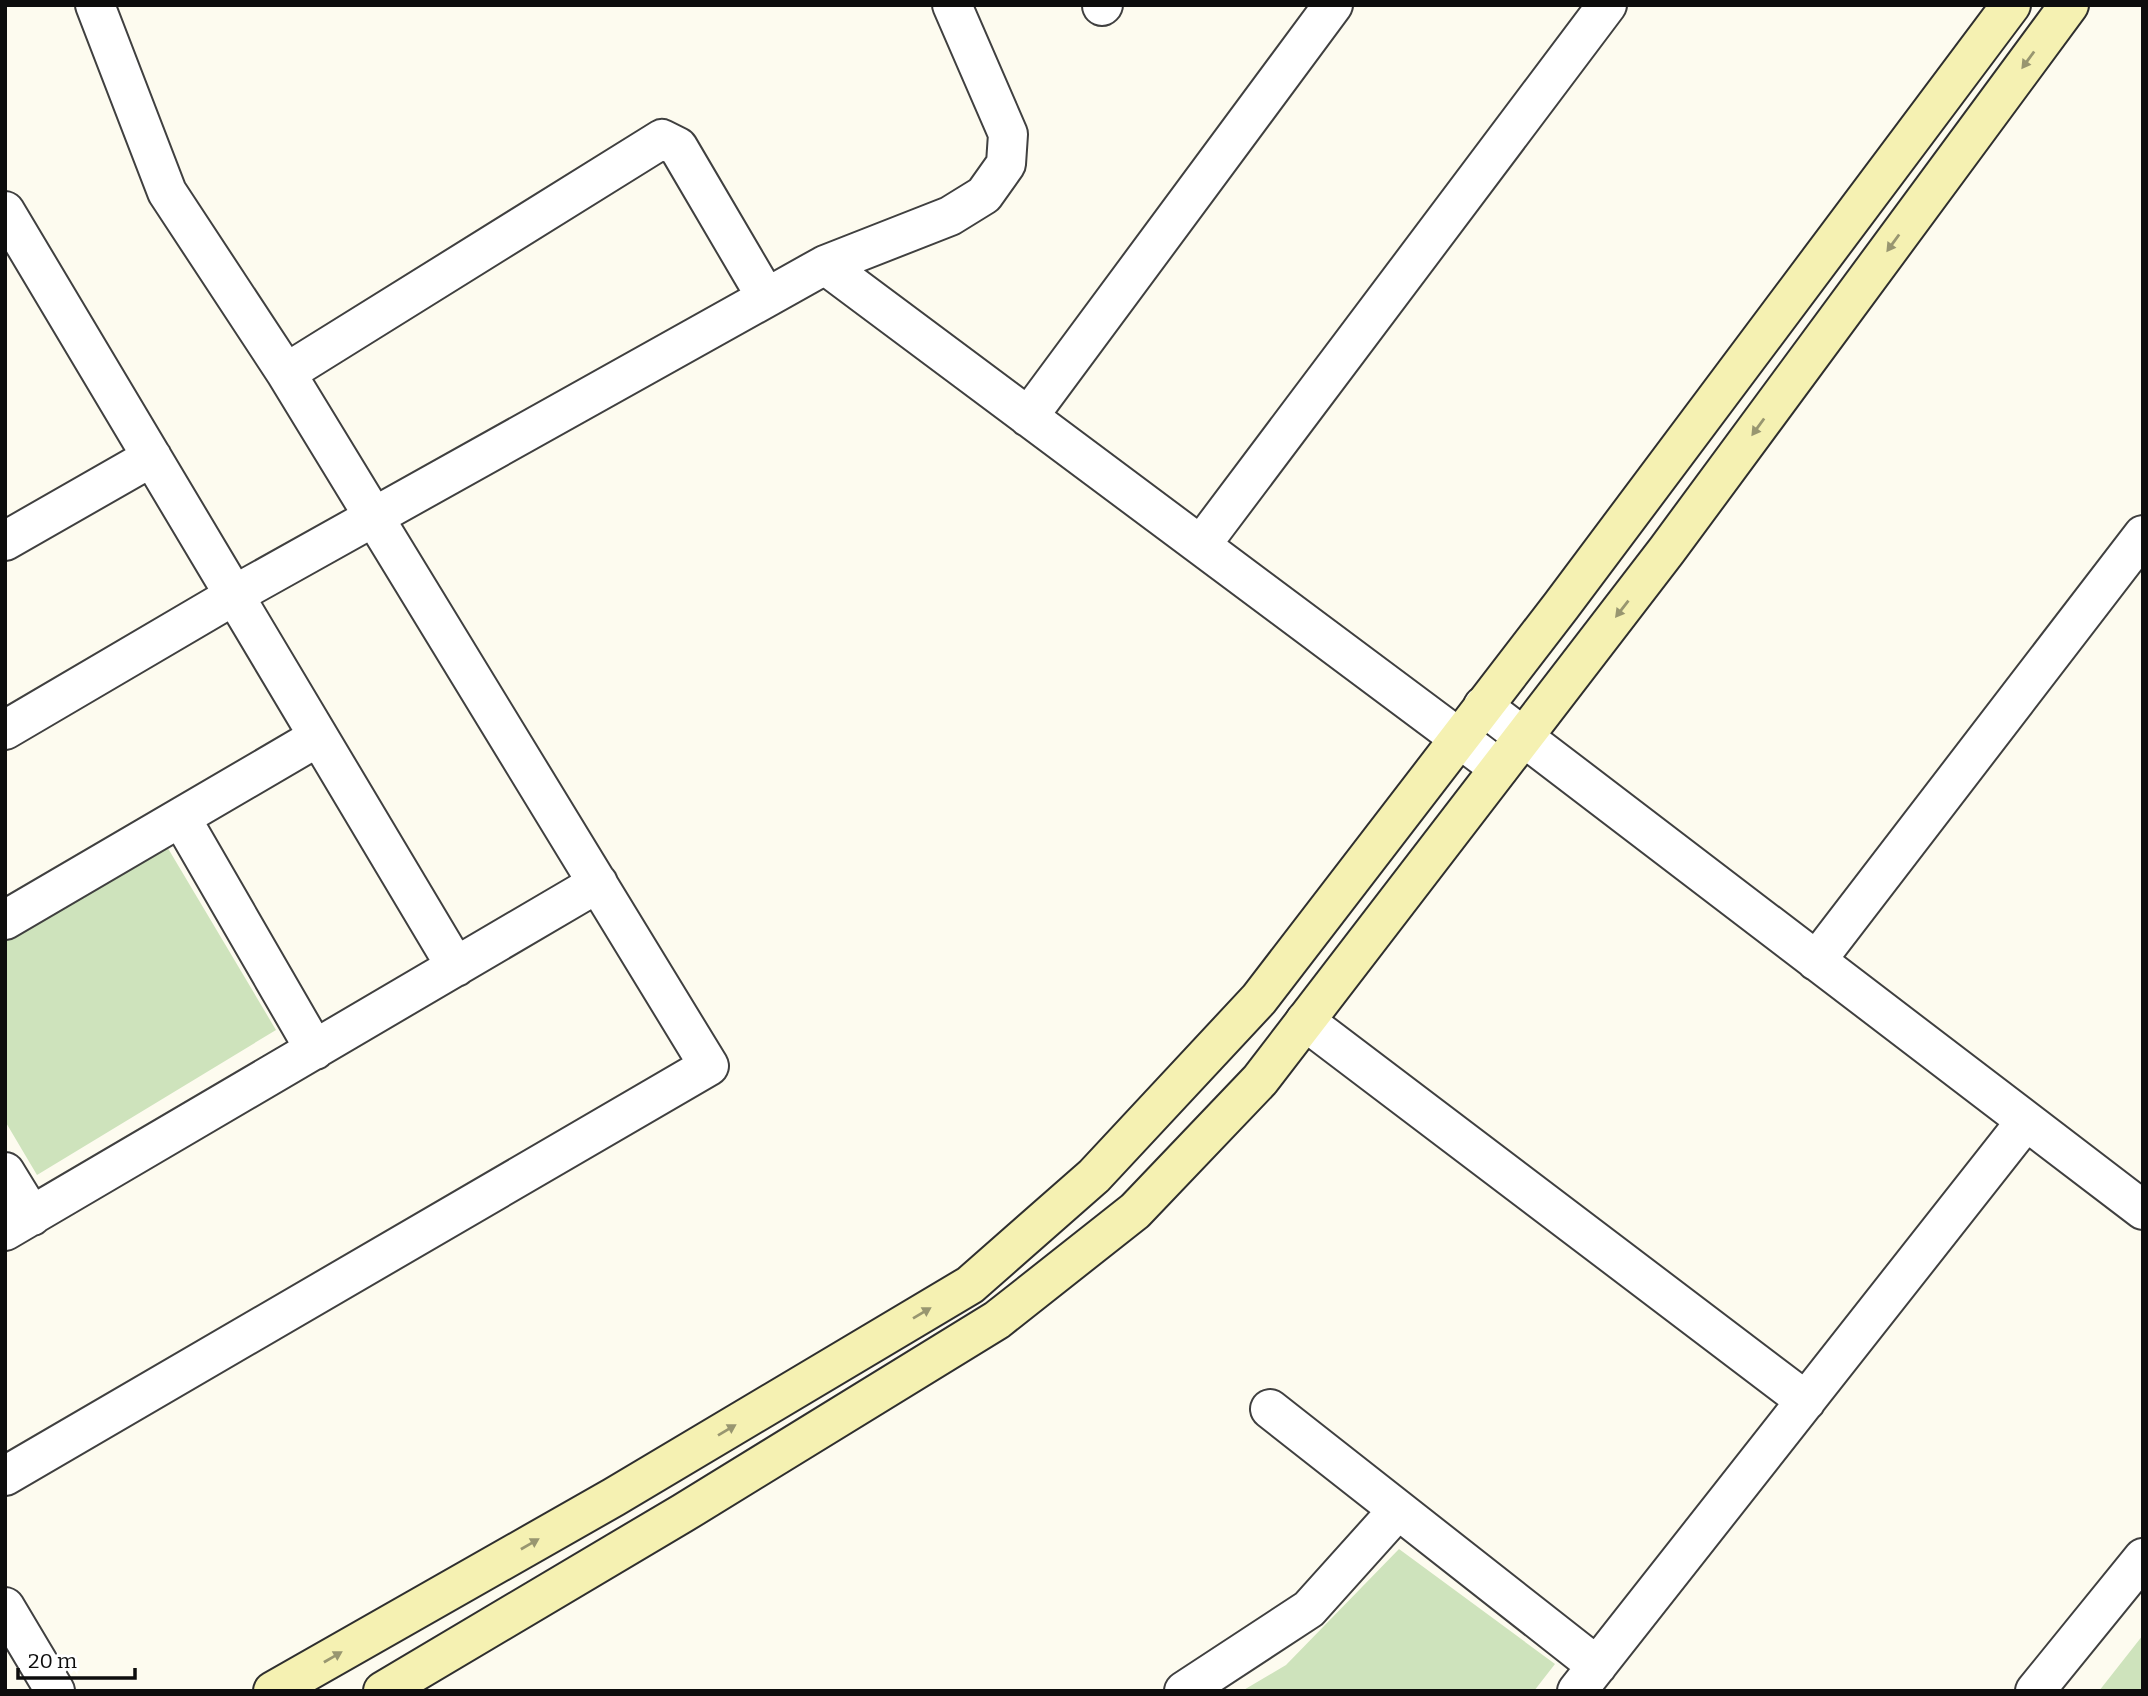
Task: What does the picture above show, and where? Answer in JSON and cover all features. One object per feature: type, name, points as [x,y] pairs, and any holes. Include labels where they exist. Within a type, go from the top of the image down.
[{"type":"street","points":[[5,1476],[709,1066],[286,373],[167,192],[94,5]]},
{"type":"street","points":[[5,730],[234,596],[766,297],[825,265],[950,216],[984,195],[1006,164],[1008,134],[952,5]]},
{"type":"street","points":[[1028,417],[1333,5]]},
{"type":"street","points":[[1200,545],[1607,5]]},
{"type":"street","points":[[273,1691],[614,1497],[970,1285],[1094,1176],[1259,999],[2011,5]]},
{"type":"street","points":[[383,1691],[683,1513],[997,1321],[1135,1211],[1260,1080],[1675,539],[2069,5]]},
{"type":"street","points":[[286,373],[662,139],[678,147],[766,297]]},
{"type":"street","points":[[5,211],[456,967]]},
{"type":"street","points":[[825,265],[1499,768]]},
{"type":"street","points":[[9,531],[152,457]]},
{"type":"street","points":[[1816,961],[2143,535]]},
{"type":"street","points":[[1483,706],[2143,1210]]},
{"type":"street","points":[[5,920],[318,737]]},
{"type":"street","points":[[181,818],[315,1049]]},
{"type":"street","points":[[5,1172],[19,1223],[598,884]]},
{"type":"street","points":[[1305,1021],[1806,1401]]},
{"type":"street","points":[[1270,1409],[1398,1510],[1587,1678],[2026,1121]]},
{"type":"street","points":[[1142,1124],[1182,1161]]},
{"type":"street","points":[[1184,1691],[1309,1609],[1398,1510]]},
{"type":"street","points":[[2035,1691],[2143,1558]]},
{"type":"street","points":[[5,1607],[55,1691]]},
{"type":"green space","points":[[166,845],[276,1030],[37,1175],[5,1121],[5,942]]},
{"type":"green space","points":[[1399,1549],[1555,1664],[1534,1691],[1242,1691],[1286,1665]]},
{"type":"green space","points":[[2143,1635],[2143,1691],[2099,1691]]}]
